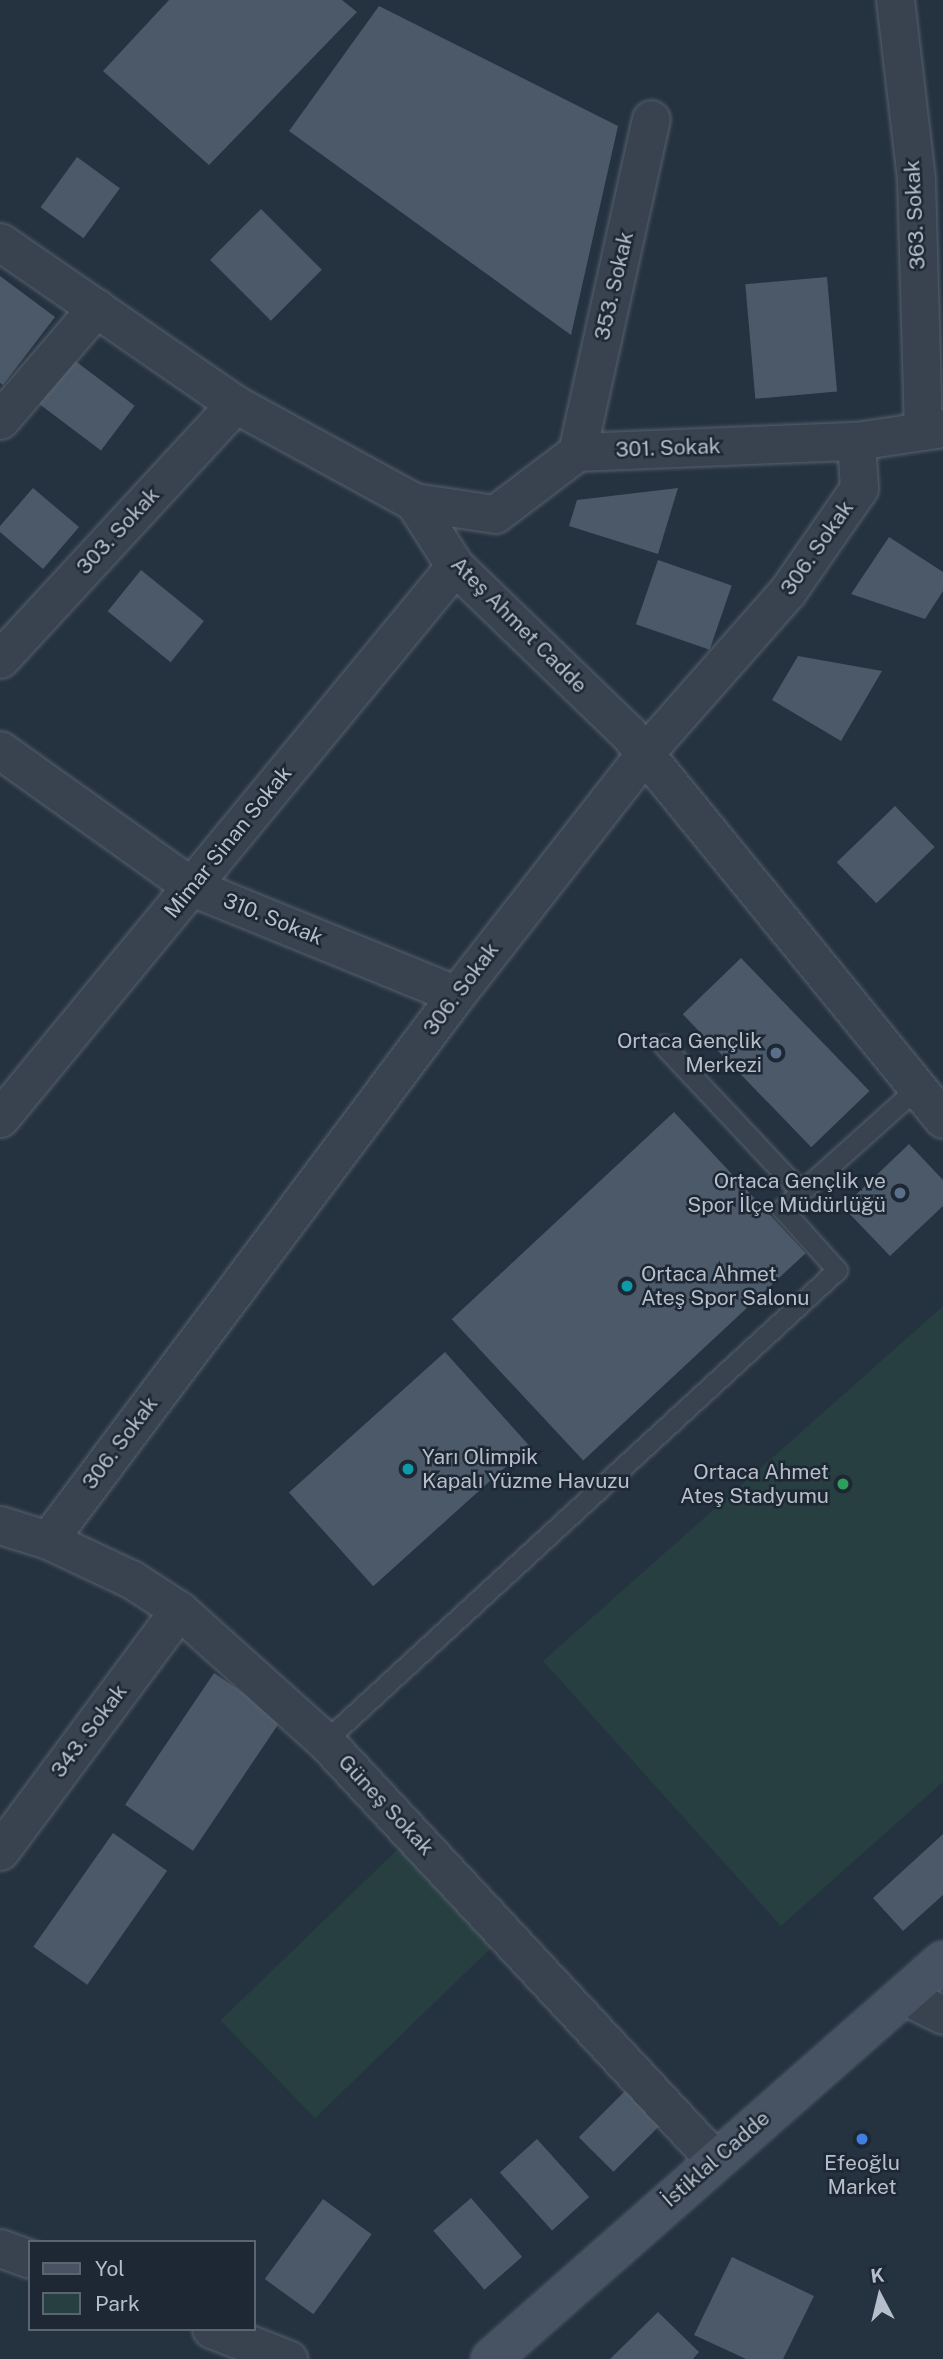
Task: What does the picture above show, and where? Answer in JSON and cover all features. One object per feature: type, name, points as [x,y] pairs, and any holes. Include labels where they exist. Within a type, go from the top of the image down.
[{"type":"street","name":"363. Sokak","points":[[895,0],[929,177],[933,429]]},
{"type":"street","name":"353. Sokak","points":[[577,452],[651,119]]},
{"type":"street","name":"Ateş Ahmet Cadde","points":[[0,242],[235,404],[414,502],[455,566],[628,733],[943,1119]]},
{"type":"street","points":[[0,420],[96,308]]},
{"type":"street","name":"303. Sokak","points":[[0,659],[235,404]]},
{"type":"street","name":"301. Sokak","points":[[577,452],[856,440],[933,429]]},
{"type":"street","name":"306. Sokak","points":[[48,1540],[456,995],[644,754],[787,592],[859,488],[856,440]]},
{"type":"street","points":[[414,502],[495,514],[577,452]]},
{"type":"street","name":"Mimar Sinan Sokak","points":[[0,1118],[455,566]]},
{"type":"street","name":"310. Sokak","points":[[0,750],[192,887],[456,995]]},
{"type":"street","name":"Güneş Sokak","points":[[0,1525],[48,1540],[131,1579],[179,1610],[325,1741],[715,2160]]},
{"type":"street","name":"343. Sokak","points":[[0,1851],[179,1610]]},
{"type":"street","name":"İstiklal Cadde","points":[[491,2359],[943,1961]]},
{"type":"street","points":[[905,1996],[943,2015]]},
{"type":"street","points":[[0,2248],[28,2258]]},
{"type":"street","points":[[216,2331],[288,2359]]},
{"type":"lane","points":[[663,1045],[801,1192]]},
{"type":"lane","points":[[325,1741],[837,1270],[782,1209],[917,1088]]},
{"type":"green space","name":"Ortaca Ahmet Ateş Stadyumu","points":[[943,1306],[943,1782],[781,1926],[543,1661]]},
{"type":"green space","points":[[401,1846],[495,1944],[315,2118],[220,2020]]},
{"type":"building","points":[[169,0],[342,0],[357,12],[209,165],[103,71]]},
{"type":"building","points":[[379,6],[618,126],[571,335],[289,131]]},
{"type":"building","points":[[77,157],[120,188],[83,238],[41,207]]},
{"type":"building","points":[[261,209],[322,270],[271,321],[210,260]]},
{"type":"building","points":[[0,276],[55,317],[3,385],[0,383]]},
{"type":"building","points":[[827,277],[837,392],[755,399],[745,284]]},
{"type":"building","points":[[70,357],[135,406],[101,450],[36,402]]},
{"type":"building","points":[[33,488],[79,527],[43,569],[0,532],[0,526]]},
{"type":"building","points":[[678,488],[658,554],[569,526],[577,500]]},
{"type":"building","points":[[889,537],[943,572],[943,591],[925,619],[851,594]]},
{"type":"building","points":[[658,560],[732,585],[710,650],[636,624]]},
{"type":"building","points":[[141,570],[204,621],[171,662],[108,611]]},
{"type":"building","points":[[798,656],[882,671],[841,741],[772,700]]},
{"type":"building","points":[[895,806],[935,847],[876,903],[837,862]]},
{"type":"building","name":"Ortaca Gençlik Merkezi","points":[[741,958],[870,1091],[811,1147],[683,1014]]},
{"type":"building","name":"Ortaca Ahmet Ateş Spor Salonu","points":[[674,1112],[806,1253],[583,1460],[452,1319]]},
{"type":"building","name":"Ortaca Gençlik ve Spor İlçe Müdürlüğü","points":[[909,1144],[943,1180],[943,1206],[890,1256],[843,1207]]},
{"type":"building","name":"Yarı Olimpik Kapalı Yüzme Havuzu","points":[[445,1352],[529,1446],[373,1586],[289,1493]]},
{"type":"building","points":[[214,1673],[282,1719],[193,1851],[125,1805]]},
{"type":"building","points":[[113,1833],[167,1871],[87,1985],[33,1947]]},
{"type":"building","points":[[943,1834],[943,1895],[903,1931],[873,1898]]},
{"type":"building","points":[[634,2082],[669,2117],[613,2172],[579,2137]]},
{"type":"building","points":[[537,2139],[589,2197],[552,2230],[500,2172]]},
{"type":"building","points":[[471,2198],[522,2257],[484,2290],[433,2231]]},
{"type":"building","points":[[323,2199],[372,2234],[313,2314],[265,2279]]},
{"type":"building","points":[[732,2257],[814,2296],[783,2359],[746,2359],[694,2335]]},
{"type":"building","points":[[658,2312],[699,2352],[693,2359],[610,2359]]},
{"type":"place","name":"Ortaca Gençlik Merkezi","points":[[776,1053]]},
{"type":"place","name":"Ortaca Gençlik ve Spor İlçe Müdürlüğü","points":[[900,1193]]},
{"type":"place","name":"Ortaca Ahmet Ateş Spor Salonu","points":[[627,1286]]},
{"type":"place","name":"Yarı Olimpik Kapalı Yüzme Havuzu","points":[[408,1469]]},
{"type":"place","name":"Ortaca Ahmet Ateş Stadyumu","points":[[843,1484]]},
{"type":"place","name":"Efeoğlu Market","points":[[862,2139]]}]
